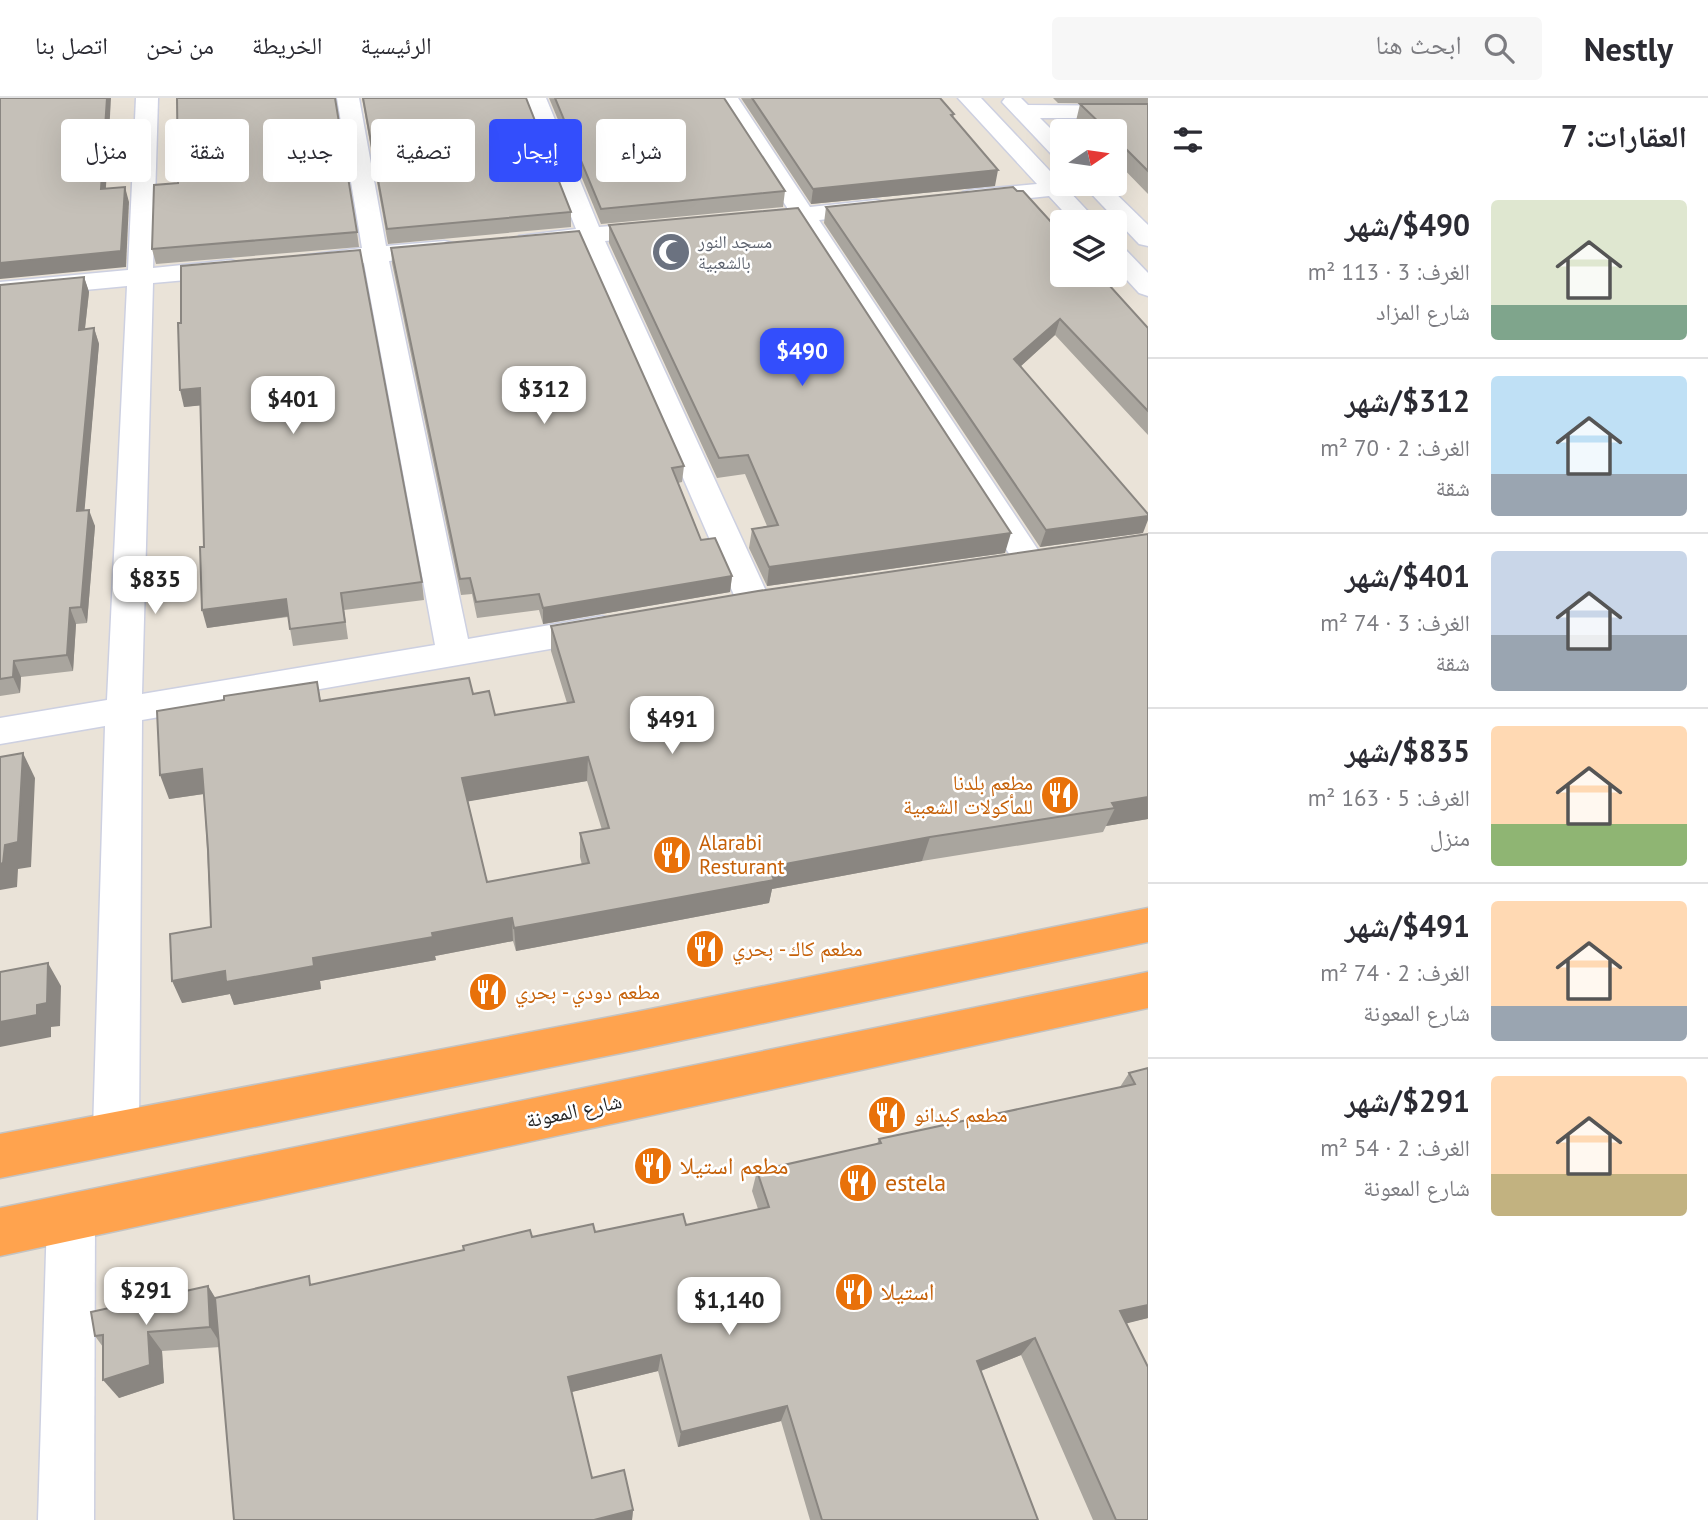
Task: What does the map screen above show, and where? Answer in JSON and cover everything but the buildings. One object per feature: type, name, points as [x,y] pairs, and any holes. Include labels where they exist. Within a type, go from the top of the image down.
[{"type":"highway","points":[[0,1156],[636,1031],[1148,925]]},
{"type":"highway","name":"شارع المعونة","points":[[0,1232],[1148,989]]},
{"type":"street","points":[[116,1132],[124,712],[147,98]]},
{"type":"street","points":[[348,98],[375,255],[454,653]]},
{"type":"street","points":[[535,98],[590,235],[755,602]]},
{"type":"street","points":[[727,98],[1029,562]]},
{"type":"street","points":[[969,98],[1050,185]]},
{"type":"street","points":[[1015,105],[1148,112]]},
{"type":"street","points":[[1015,105],[1050,140]]},
{"type":"street","points":[[943,200],[1050,189]]},
{"type":"street","points":[[1061,196],[1074,210]]},
{"type":"street","points":[[1105,196],[1148,239]]},
{"type":"street","points":[[724,223],[901,205]]},
{"type":"street","points":[[510,243],[684,226]]},
{"type":"street","points":[[292,262],[469,246]]},
{"type":"street","points":[[1127,266],[1148,288]]},
{"type":"street","points":[[0,290],[250,267]]},
{"type":"street","points":[[0,731],[124,712],[632,623]]},
{"type":"street","points":[[66,1520],[71,1218]]},
{"type":"place","name":"مسجد النور بالشعبية","points":[[671,252]]},
{"type":"place","name":"مطعم بلدنا للمأكولات الشعبية","points":[[1060,795]]},
{"type":"place","name":"Alarabi Resturant","points":[[672,855]]},
{"type":"place","name":"مطعم كاك - بحري","points":[[705,949]]},
{"type":"place","name":"مطعم دودي - بحري","points":[[488,992]]},
{"type":"place","name":"مطعم كبدانو","points":[[887,1115]]},
{"type":"place","name":"مطعم استيلا","points":[[653,1166]]},
{"type":"place","name":"estela","points":[[858,1183]]},
{"type":"place","name":"استيلا","points":[[854,1292]]}]
